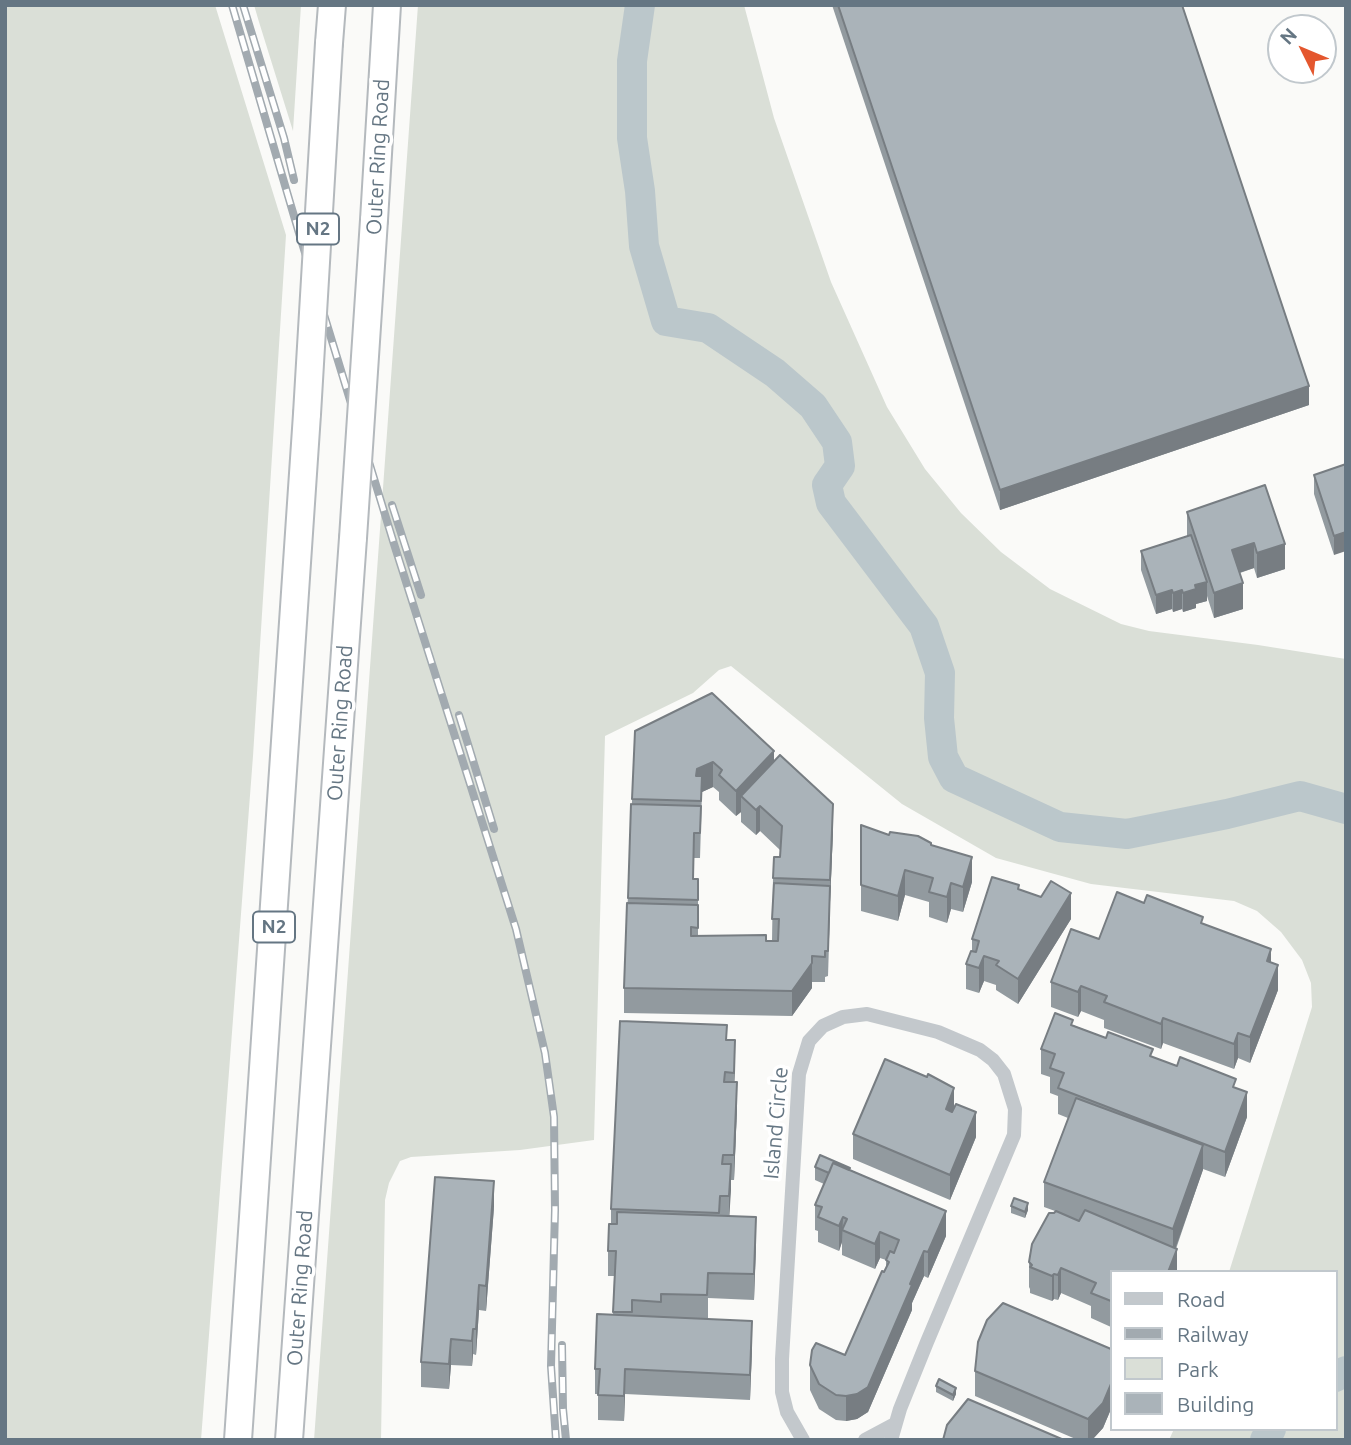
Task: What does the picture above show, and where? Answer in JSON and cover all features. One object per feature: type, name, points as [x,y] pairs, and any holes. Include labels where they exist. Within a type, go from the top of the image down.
[{"type":"highway","name":"N2","points":[[238,1440],[307,414],[331,5]]},
{"type":"highway","name":"Outer Ring Road","points":[[289,1440],[353,538],[387,5]]},
{"type":"street","name":"Island Circle","points":[[803,1440],[788,1412],[782,1392],[799,1074],[806,1047],[814,1034],[830,1021],[856,1014],[894,1019],[938,1032],[980,1050],[993,1060],[1004,1074],[1015,1109],[1014,1135],[927,1342],[891,1440]]},
{"type":"street","points":[[865,1440],[895,1424]]},
{"type":"green space","points":[[5,5],[215,5],[286,235],[253,756],[201,1440],[5,1440]]},
{"type":"green space","points":[[254,5],[301,5],[293,131],[259,22]]},
{"type":"green space","points":[[418,5],[744,5],[774,118],[831,282],[887,407],[925,469],[961,513],[1001,552],[1050,589],[1121,624],[1149,631],[1346,659],[1346,1440],[1169,1440],[1173,1431],[1337,1431],[1337,1270],[1230,1270],[1312,1007],[1311,983],[1302,960],[1281,932],[1257,911],[1234,901],[1091,884],[996,858],[902,804],[731,666],[719,670],[693,693],[605,736],[594,1140],[520,1150],[411,1157],[400,1161],[389,1183],[385,1200],[381,1440],[314,1440]]},
{"type":"building","points":[[838,5],[1182,5],[1309,386],[1000,490]]},
{"type":"building","points":[[1346,464],[1346,532],[1334,536],[1314,475]]},
{"type":"building","points":[[1265,485],[1285,544],[1257,553],[1254,543],[1232,550],[1243,583],[1214,593],[1187,512]]},
{"type":"building","points":[[1191,535],[1207,582],[1195,585],[1196,589],[1183,593],[1182,590],[1173,593],[1172,590],[1156,595],[1141,551]]},
{"type":"building","points":[[712,693],[774,751],[736,791],[719,775],[722,770],[713,762],[697,769],[696,776],[702,776],[701,801],[632,799],[635,731]]},
{"type":"building","points":[[780,755],[833,804],[830,880],[773,878],[774,857],[780,857],[782,826],[760,806],[756,810],[741,796]]},
{"type":"building","points":[[631,804],[701,806],[700,833],[694,833],[693,879],[698,879],[698,900],[628,898]]},
{"type":"building","points":[[861,825],[889,835],[890,832],[918,836],[931,845],[972,857],[963,887],[951,883],[947,897],[929,892],[933,878],[905,870],[898,896],[861,885]]},
{"type":"building","points":[[992,877],[1019,885],[1018,889],[1041,897],[1051,881],[1071,893],[1018,979],[996,965],[999,961],[984,956],[979,968],[966,964],[971,951],[976,952],[979,941],[972,939]]},
{"type":"building","points":[[774,883],[830,886],[828,951],[825,951],[825,957],[812,956],[812,963],[792,991],[624,988],[627,903],[698,905],[698,928],[691,927],[691,936],[766,935],[766,941],[778,941],[779,919],[772,919]]},
{"type":"building","points":[[1117,892],[1144,903],[1147,895],[1203,917],[1201,923],[1271,949],[1267,961],[1278,965],[1250,1037],[1238,1033],[1234,1044],[1163,1018],[1161,1024],[1104,1002],[1107,996],[1081,986],[1078,992],[1051,982],[1071,929],[1099,939]]},
{"type":"building","points":[[1055,1013],[1073,1020],[1071,1025],[1106,1038],[1108,1032],[1153,1049],[1150,1056],[1177,1066],[1180,1057],[1236,1079],[1233,1087],[1247,1092],[1225,1152],[1058,1088],[1064,1073],[1050,1068],[1055,1054],[1041,1049]]},
{"type":"building","points":[[620,1021],[727,1025],[726,1040],[735,1040],[734,1073],[725,1072],[724,1082],[737,1082],[734,1155],[723,1155],[722,1164],[731,1164],[729,1196],[720,1196],[719,1213],[611,1209]]},
{"type":"building","points":[[885,1059],[927,1077],[928,1074],[954,1088],[946,1109],[952,1112],[956,1104],[976,1112],[950,1175],[853,1134]]},
{"type":"building","points":[[1076,1098],[1203,1145],[1173,1229],[1044,1182]]},
{"type":"building","points":[[820,1155],[850,1168],[849,1170],[833,1163],[829,1173],[815,1167]]},
{"type":"building","points":[[833,1163],[946,1211],[928,1252],[924,1251],[868,1387],[857,1394],[846,1396],[836,1395],[819,1384],[810,1365],[812,1350],[816,1343],[845,1355],[882,1271],[884,1272],[889,1262],[886,1260],[890,1251],[894,1253],[899,1240],[880,1232],[875,1244],[842,1230],[847,1219],[843,1217],[839,1226],[818,1217],[822,1207],[815,1205]]},
{"type":"building","points":[[435,1177],[494,1181],[486,1286],[479,1285],[476,1329],[473,1329],[472,1341],[451,1339],[449,1364],[421,1362]]},
{"type":"building","points":[[1014,1198],[1028,1203],[1025,1212],[1011,1206]]},
{"type":"building","points":[[1085,1210],[1177,1249],[1169,1270],[1110,1270],[1110,1301],[1091,1293],[1096,1283],[1061,1268],[1058,1275],[1052,1276],[1030,1267],[1032,1244],[1049,1213],[1056,1211],[1079,1221]]},
{"type":"building","points":[[617,1212],[756,1217],[754,1274],[708,1273],[707,1295],[661,1294],[661,1302],[632,1300],[632,1312],[613,1312],[616,1251],[608,1251],[609,1224],[617,1224]]},
{"type":"building","points":[[1003,1303],[1110,1349],[1110,1386],[1103,1403],[1088,1419],[975,1371],[978,1342],[987,1320]]},
{"type":"building","points":[[597,1314],[752,1321],[750,1375],[625,1369],[624,1396],[598,1395],[600,1369],[595,1369]]},
{"type":"building","points":[[939,1379],[956,1388],[953,1395],[936,1386]]},
{"type":"building","points":[[968,1399],[1064,1440],[943,1440],[947,1425]]},
{"type":"waterway","points":[[640,5],[632,61],[632,138],[644,246],[666,321],[708,328],[775,373],[813,406],[837,442],[840,466],[827,485],[831,503],[924,626],[940,673],[939,718],[943,757],[954,778],[1060,827],[1127,834],[1300,796],[1346,809]]},
{"type":"waterway","points":[[1337,1376],[1346,1371]]},
{"type":"waterway","points":[[1265,1440],[1270,1431]]},
{"type":"railway","points":[[232,5],[394,544],[516,929],[545,1053],[554,1117],[555,1210],[551,1366],[556,1440]]},
{"type":"railway","points":[[243,5],[284,138],[294,180]]},
{"type":"railway","points":[[392,505],[421,595]]},
{"type":"railway","points":[[459,715],[494,829]]},
{"type":"railway","points":[[562,1345],[566,1440]]}]
